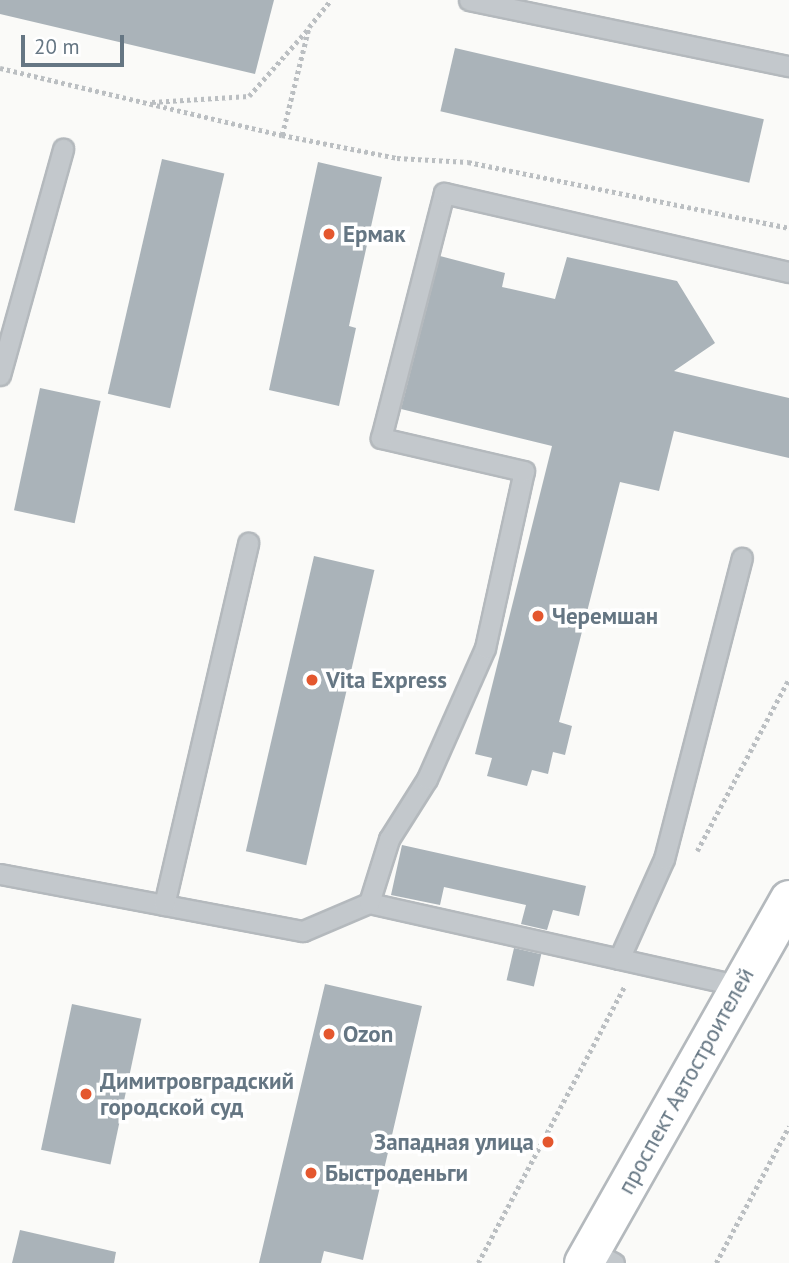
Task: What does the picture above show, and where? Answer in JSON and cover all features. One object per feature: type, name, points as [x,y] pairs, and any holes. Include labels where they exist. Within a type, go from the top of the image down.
[{"type":"highway","name":"проспект Автостроителей","points":[[596,1259],[740,986],[789,900]]},
{"type":"lane","points":[[469,0],[789,66]]},
{"type":"lane","points":[[0,375],[63,149]]},
{"type":"lane","points":[[369,903],[389,839],[427,779],[485,648],[524,471],[381,438],[444,193],[789,272]]},
{"type":"lane","points":[[164,905],[248,543]]},
{"type":"lane","points":[[619,959],[664,859],[742,558]]},
{"type":"lane","points":[[0,874],[303,931],[369,903],[740,986]]},
{"type":"path","points":[[145,103],[249,96],[331,0]]},
{"type":"path","points":[[282,135],[309,27]]},
{"type":"path","points":[[0,68],[282,135],[397,158],[468,162],[789,228]]},
{"type":"path","points":[[716,1263],[789,1126]]},
{"type":"building","points":[[0,0],[274,0],[255,74],[0,14]]},
{"type":"building","points":[[455,48],[764,119],[749,183],[440,111]]},
{"type":"building","points":[[162,159],[224,173],[170,408],[108,394]]},
{"type":"building","points":[[318,162],[382,177],[349,326],[356,328],[339,406],[269,390]]},
{"type":"building","points":[[440,256],[505,273],[502,287],[555,299],[567,257],[677,281],[715,343],[674,371],[789,398],[789,458],[674,431],[659,491],[620,482],[559,722],[572,726],[565,755],[553,752],[548,774],[532,770],[527,786],[487,776],[492,758],[475,754],[552,446],[401,409]]},
{"type":"building","points":[[40,388],[101,401],[75,523],[14,510]]},
{"type":"building","points":[[314,556],[374,570],[306,865],[246,851]]},
{"type":"building","points":[[402,845],[586,886],[579,916],[553,910],[547,930],[521,924],[526,905],[444,887],[440,905],[391,895]]},
{"type":"building","points":[[514,948],[541,954],[534,986],[507,980]]},
{"type":"building","points":[[325,984],[422,1006],[363,1260],[324,1251],[321,1263],[259,1263]]},
{"type":"building","points":[[72,1004],[141,1019],[110,1165],[41,1150]]},
{"type":"building","points":[[20,1230],[116,1252],[114,1263],[12,1263]]},
{"type":"place","name":"Ермак","points":[[329,234]]},
{"type":"place","name":"Черемшан","points":[[538,616]]},
{"type":"place","name":"Vita Express","points":[[312,680]]},
{"type":"place","name":"Ozon","points":[[329,1034]]},
{"type":"place","name":"Димитровградский городской суд","points":[[86,1094]]},
{"type":"place","name":"Западная улица","points":[[548,1142]]},
{"type":"place","name":"Быстроденьги","points":[[311,1173]]}]
